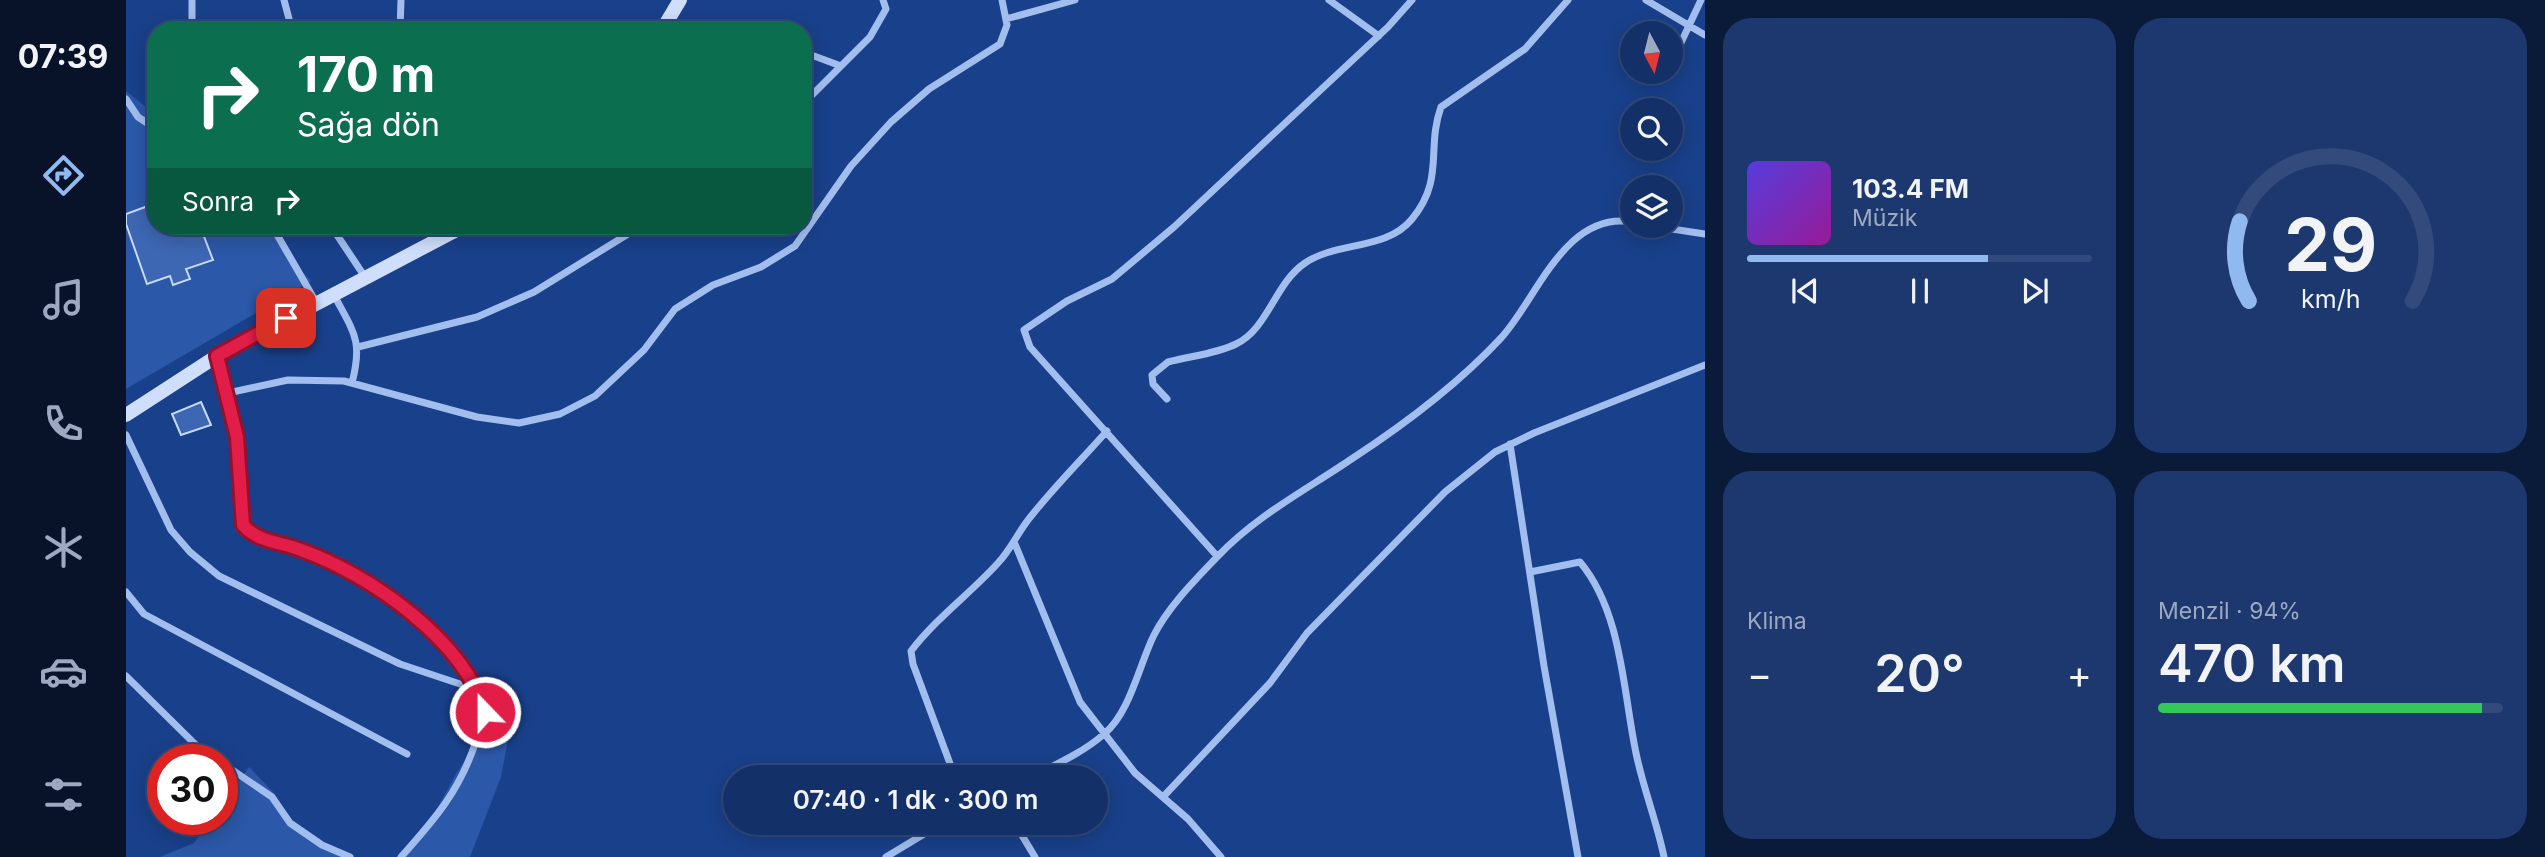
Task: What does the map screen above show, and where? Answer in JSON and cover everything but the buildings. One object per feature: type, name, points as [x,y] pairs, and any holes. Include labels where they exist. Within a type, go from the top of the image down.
[{"type":"main road","points":[[667,21],[680,0]]},
{"type":"main road","points":[[126,415],[217,356],[447,235]]},
{"type":"street","points":[[192,0],[192,21]]},
{"type":"street","points":[[284,0],[290,21]]},
{"type":"street","points":[[400,21],[401,0]]},
{"type":"street","points":[[812,95],[870,37],[886,9],[883,0]]},
{"type":"street","points":[[812,222],[851,166],[891,122],[929,89],[1000,44],[1006,19],[1002,0]]},
{"type":"street","points":[[1006,19],[1075,0]]},
{"type":"street","points":[[1329,0],[1378,36]]},
{"type":"street","points":[[1217,556],[1030,346],[1024,330],[1067,301],[1112,279],[1174,227],[1378,36],[1412,0]]},
{"type":"street","points":[[1167,399],[1153,384],[1152,375],[1159,368],[1168,362],[1236,344],[1257,325],[1287,278],[1306,262],[1386,239],[1411,221],[1425,200],[1435,171],[1437,117],[1441,107],[1525,49],[1568,0]]},
{"type":"street","points":[[1646,0],[1688,28],[1705,35]]},
{"type":"street","points":[[1684,36],[1701,0]]},
{"type":"street","points":[[812,58],[841,66]]},
{"type":"street","points":[[126,99],[138,117],[147,123]]},
{"type":"street","points":[[1052,765],[1106,734],[1128,698],[1154,634],[1217,556],[1237,536],[1274,508],[1354,458],[1461,375],[1502,337],[1530,299],[1549,265],[1576,238],[1596,227],[1620,224]]},
{"type":"street","points":[[1683,231],[1705,234]]},
{"type":"street","points":[[277,235],[316,302]]},
{"type":"street","points":[[337,235],[365,277]]},
{"type":"street","points":[[358,347],[408,337],[488,312],[534,292],[626,235]]},
{"type":"street","points":[[228,393],[288,380],[352,383],[477,417],[519,422],[560,414],[595,396],[643,350],[674,309],[713,285],[761,267],[795,246],[803,235]]},
{"type":"street","points":[[334,295],[355,334],[360,353],[352,383]]},
{"type":"street","points":[[217,356],[237,437],[243,525],[251,535],[302,550],[357,575],[442,641],[479,690],[485,712],[457,788],[401,857]]},
{"type":"street","points":[[1163,797],[1270,683],[1307,633],[1445,492],[1495,452],[1601,404],[1705,365]]},
{"type":"street","points":[[951,765],[913,664],[911,651],[927,631],[971,593],[1015,544],[1030,517],[1107,432]]},
{"type":"street","points":[[126,435],[172,530],[190,552],[219,576],[400,664],[479,690]]},
{"type":"street","points":[[1510,444],[1578,857]]},
{"type":"street","points":[[1015,544],[1080,702],[1135,773],[1188,819],[1220,857]]},
{"type":"street","points":[[1530,572],[1580,562],[1592,576],[1612,631],[1636,755],[1664,857]]},
{"type":"street","points":[[126,592],[144,614],[407,754]]},
{"type":"street","points":[[126,676],[195,744]]},
{"type":"street","points":[[238,774],[272,797],[290,823],[322,845],[350,857]]},
{"type":"street","points":[[891,856],[924,835]]},
{"type":"street","points":[[1022,835],[1035,857]]},
{"type":"shaded area","points":[[126,91],[147,108],[147,235],[281,235],[298,267],[311,281],[126,389]]},
{"type":"shaded area","points":[[496,713],[509,735],[501,777],[470,857],[405,857],[418,843],[456,774]]},
{"type":"shaded area","points":[[249,767],[275,794],[295,828],[342,857],[160,857],[194,843],[200,835],[238,835],[238,783]]},
{"type":"route","points":[[286,318],[217,356],[237,437],[243,525],[251,535],[302,550],[357,575],[398,605],[442,641],[466,670],[479,690],[485,712]]}]
